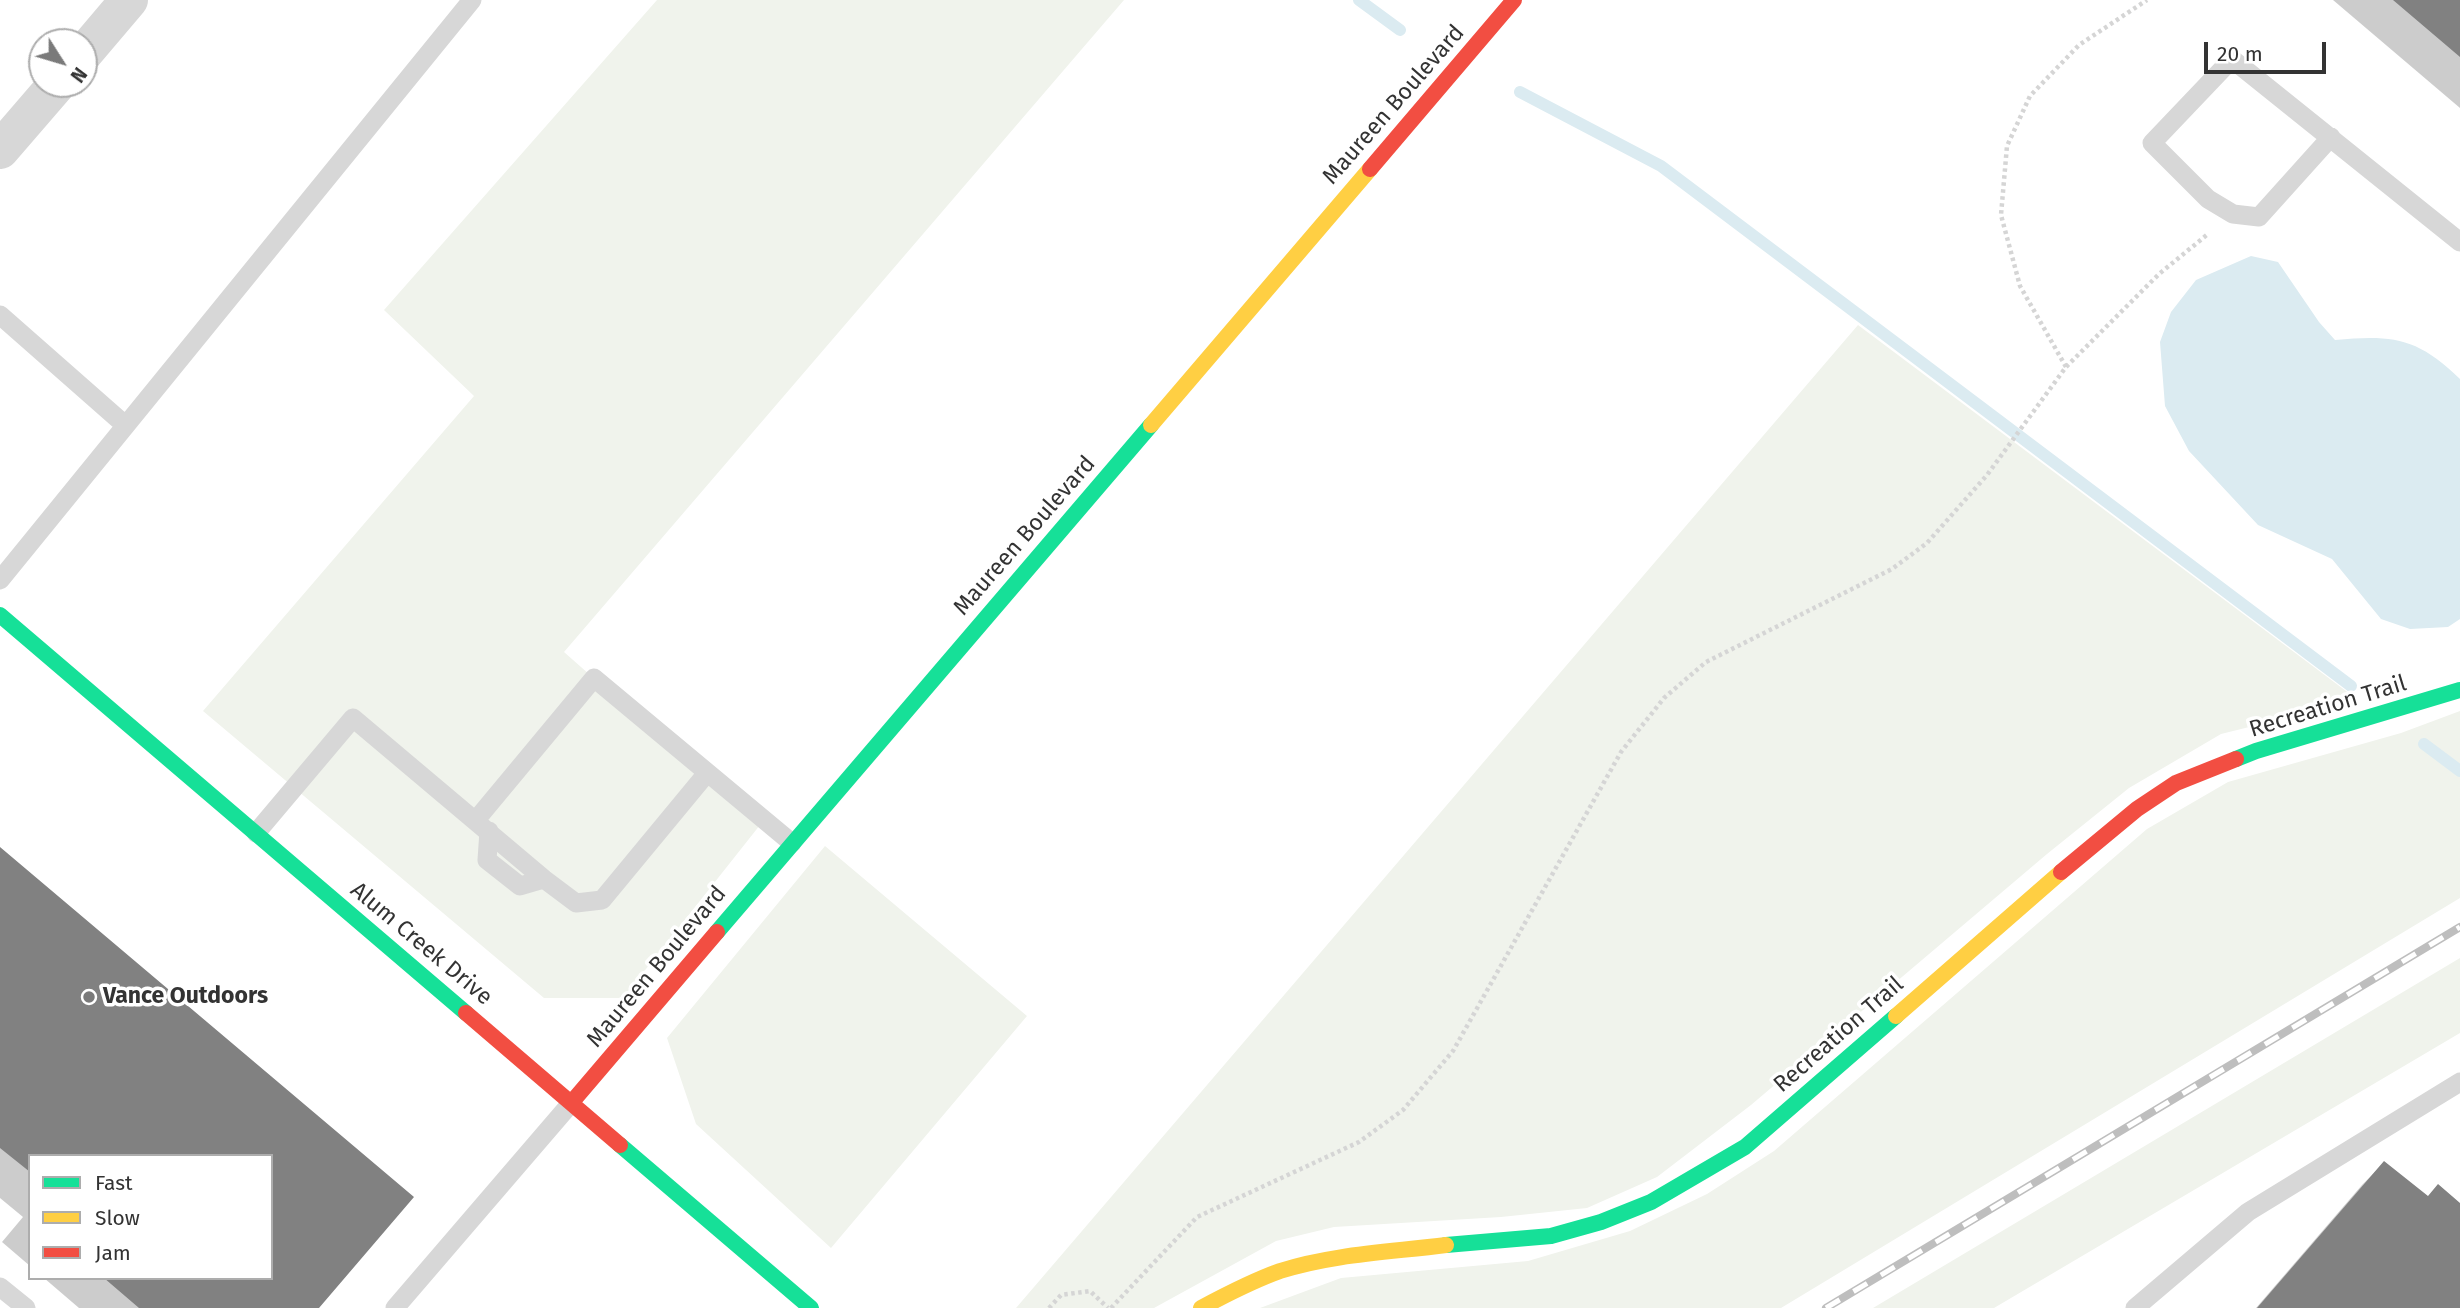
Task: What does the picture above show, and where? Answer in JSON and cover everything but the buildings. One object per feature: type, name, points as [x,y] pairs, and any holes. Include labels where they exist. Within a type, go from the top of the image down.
[{"type":"street","points":[[98,37],[130,0]]},
{"type":"street","name":"Maureen Boulevard","points":[[572,1102],[1514,0]]},
{"type":"street","points":[[0,150],[45,98]]},
{"type":"street","name":"Alum Creek Drive","points":[[0,615],[811,1308]]},
{"type":"street","name":"Recreation Trail","points":[[1201,1308],[1236,1289],[1281,1271],[1327,1260],[1454,1244],[1551,1236],[1601,1222],[1651,1202],[1745,1147],[2088,849],[2137,809],[2176,783],[2256,751],[2460,690]]},
{"type":"lane","points":[[0,580],[472,0]]},
{"type":"lane","points":[[2331,137],[2259,217],[2233,214],[2208,198],[2152,143],[2232,59],[2331,137],[2460,242]]},
{"type":"lane","points":[[0,314],[125,425]]},
{"type":"lane","points":[[482,825],[594,678],[792,843]]},
{"type":"lane","points":[[256,833],[353,718],[576,903],[603,900],[707,773]]},
{"type":"lane","points":[[2135,1308],[2248,1212],[2460,1082]]},
{"type":"lane","points":[[395,1308],[572,1102]]},
{"type":"lane","points":[[0,1287],[26,1308]]},
{"type":"path","points":[[2066,367],[2020,286],[2004,227],[2001,215],[2007,146],[2030,96],[2079,45],[2147,0]]},
{"type":"path","points":[[1049,1308],[1061,1295],[1090,1291],[1110,1308],[1197,1217],[1359,1142],[1403,1110],[1453,1051],[1621,752],[1664,698],[1706,662],[1900,563],[1927,543],[1987,475],[2066,367],[2159,274],[2233,214]]},
{"type":"shaded area","points":[[657,0],[1124,0],[564,652],[760,825],[623,998],[544,998],[203,711],[474,396],[384,310]]},
{"type":"shaded area","points":[[2251,256],[2278,262],[2319,322],[2335,340],[2373,338],[2403,342],[2430,354],[2460,379],[2460,619],[2448,627],[2410,629],[2381,619],[2332,559],[2258,525],[2189,451],[2165,406],[2160,342],[2171,312],[2196,280]]},
{"type":"shaded area","points":[[1858,325],[2358,700],[2221,734],[2129,788],[2047,854],[1751,1105],[1657,1177],[1587,1208],[1501,1217],[1334,1227],[1276,1241],[1154,1308],[1016,1308]]},
{"type":"shaded area","points":[[2460,711],[2460,898],[1781,1308],[1260,1308],[1341,1278],[1528,1261],[1630,1231],[1707,1194],[1774,1151],[2147,829],[2228,782],[2401,733]]},
{"type":"shaded area","points":[[825,846],[1027,1016],[831,1248],[696,1124],[667,1038]]},
{"type":"shaded area","points":[[2460,958],[2460,1033],[1994,1308],[1873,1308]]},
{"type":"waterway","points":[[1359,0],[1400,30]]},
{"type":"waterway","points":[[1520,92],[1661,166],[2351,686]]},
{"type":"waterway","points":[[2424,744],[2460,771]]},
{"type":"railway","points":[[1826,1308],[2460,927]]},
{"type":"traffic: fast","points":[[717,932],[1151,425]]},
{"type":"traffic: fast","points":[[0,615],[466,1013]]},
{"type":"traffic: fast","points":[[2236,759],[2460,690]]},
{"type":"traffic: fast","points":[[1446,1245],[1551,1236],[1601,1222],[1651,1202],[1745,1147],[1896,1016]]},
{"type":"traffic: fast","points":[[620,1145],[811,1308]]},
{"type":"traffic: slow","points":[[1151,425],[1370,169]]},
{"type":"traffic: slow","points":[[1896,1016],[2061,872]]},
{"type":"traffic: slow","points":[[1201,1308],[1260,1279],[1300,1265],[1342,1257],[1446,1245]]},
{"type":"traffic: jam","points":[[1370,169],[1514,0]]},
{"type":"traffic: jam","points":[[2061,872],[2137,809],[2176,783],[2236,759]]},
{"type":"traffic: jam","points":[[572,1102],[717,932]]},
{"type":"traffic: jam","points":[[466,1013],[620,1145]]},
{"type":"place","name":"Vance Outdoors","points":[[89,997]]}]
